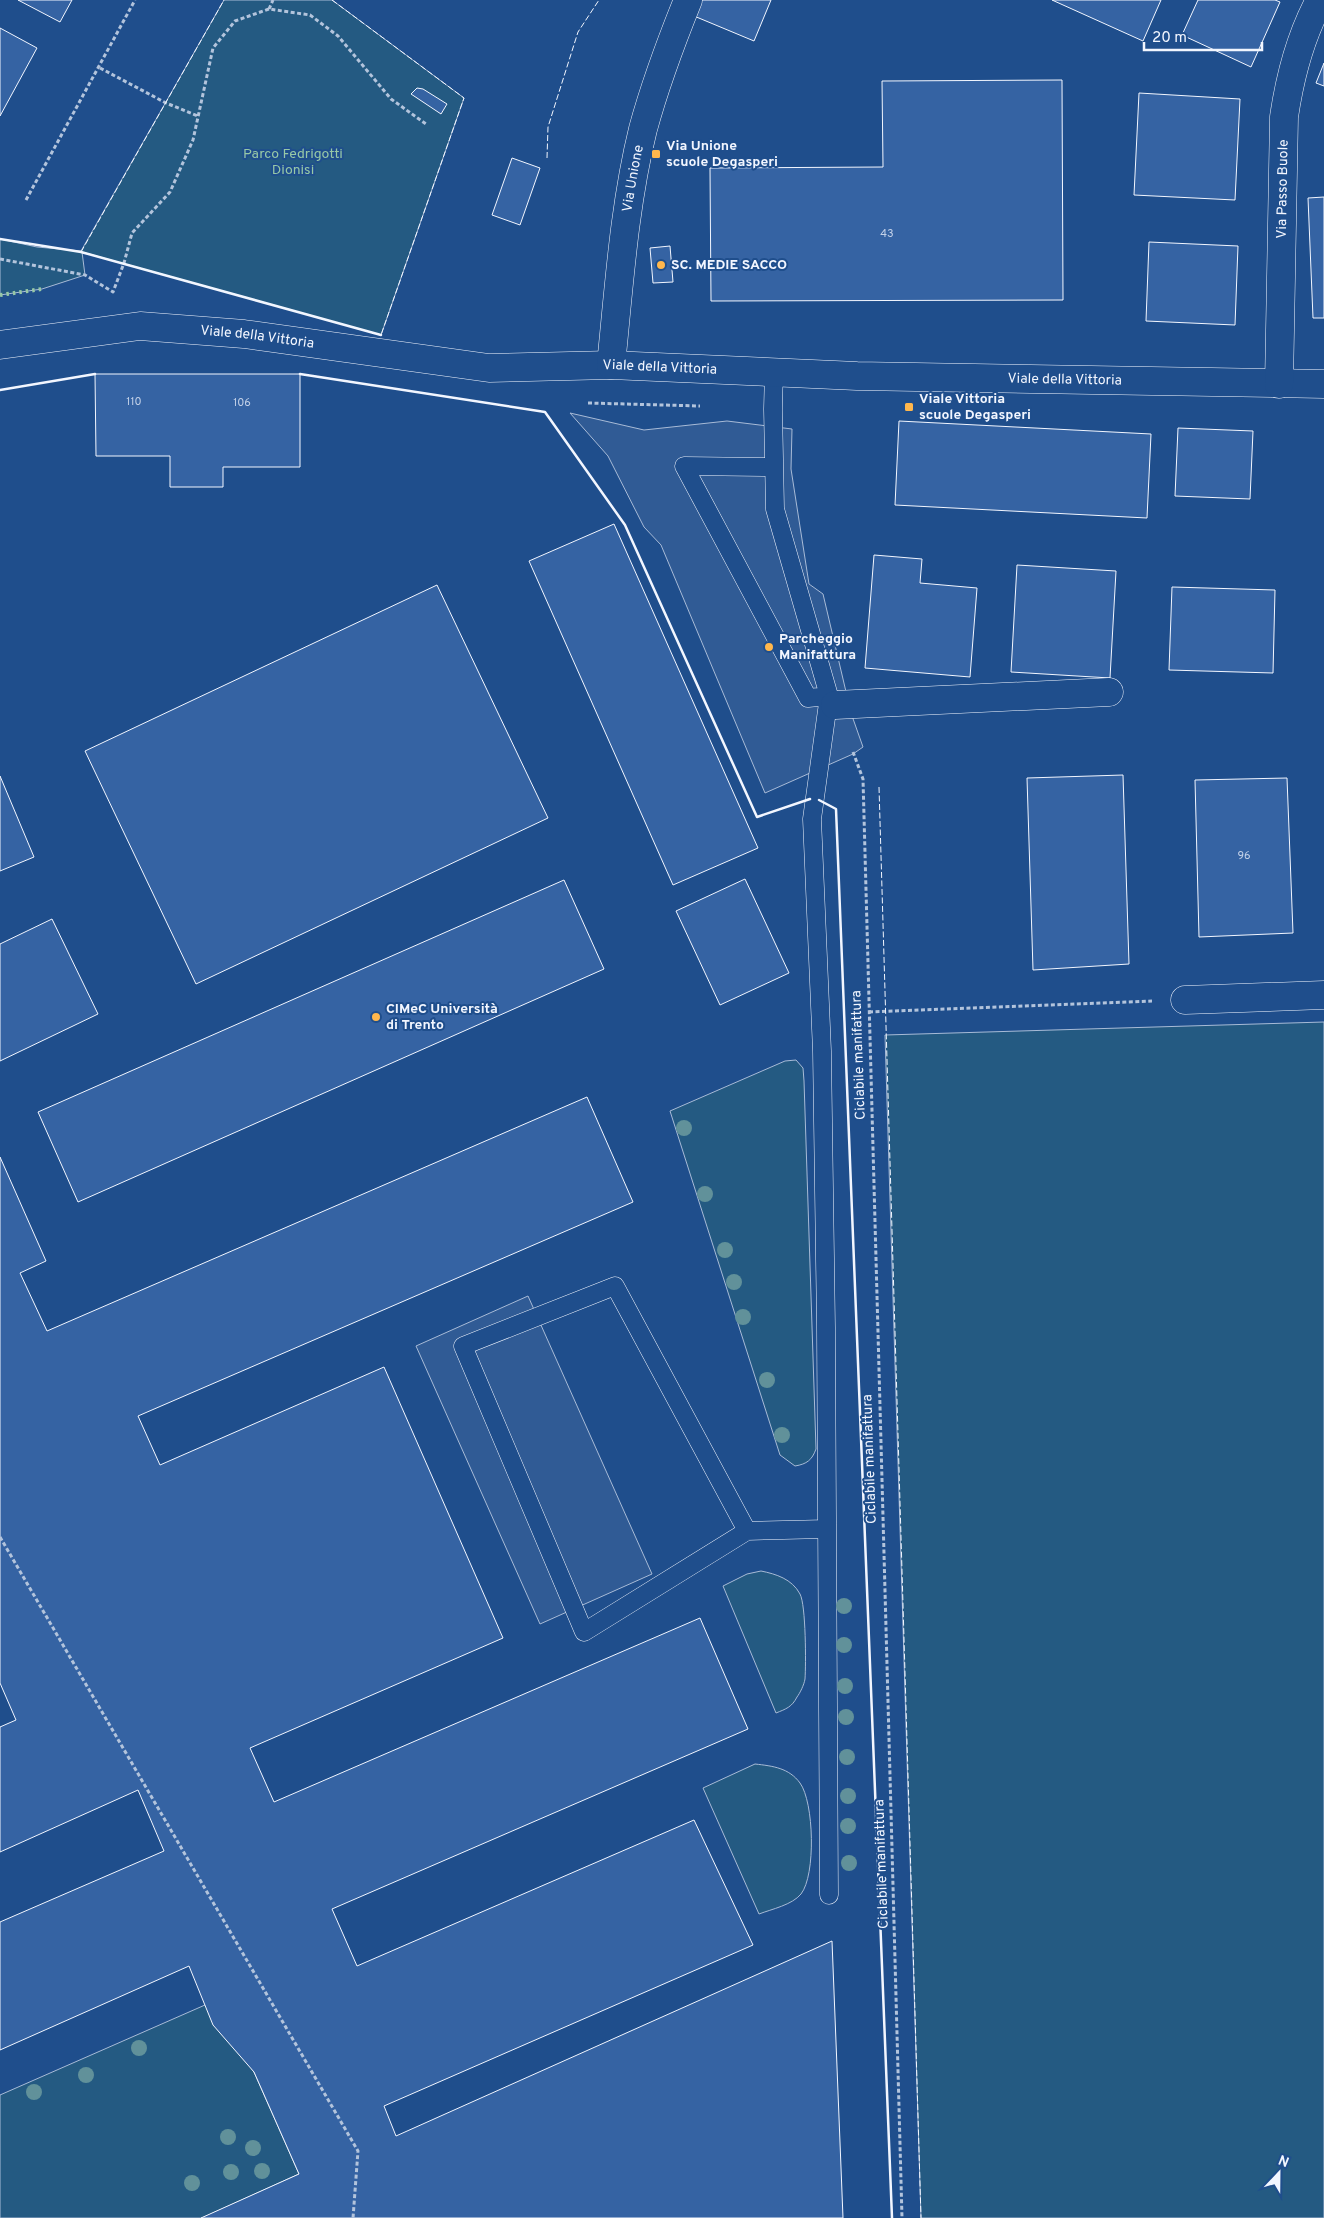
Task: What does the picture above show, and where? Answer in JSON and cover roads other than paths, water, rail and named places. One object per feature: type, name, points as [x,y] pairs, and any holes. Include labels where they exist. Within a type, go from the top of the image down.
[{"type":"street","name":"Via Unione","points":[[611,365],[624,236],[643,130],[669,46],[688,0]]},
{"type":"street","name":"Via Passo Buole","points":[[1279,384],[1284,117],[1289,81],[1298,50],[1320,0]]},
{"type":"street","name":"Viale della Vittoria","points":[[0,345],[140,326],[244,334],[489,368],[611,365],[774,371],[867,377],[1324,384]]},
{"type":"street","points":[[832,700],[1109,692]]},
{"type":"street","points":[[1186,1000],[1324,995]]},
{"type":"lane","points":[[774,371],[773,467],[775,509],[832,700],[812,818],[822,1050],[826,1327],[829,1895]]},
{"type":"lane","points":[[773,467],[684,466],[808,698],[832,700]]},
{"type":"lane","points":[[747,1531],[615,1286],[463,1346],[584,1632],[747,1531],[826,1529]]},
{"type":"place","name":"Via Unione scuole Degasperi","points":[[656,154]]},
{"type":"place","name":"SC. MEDIE SACCO","points":[[661,265]]},
{"type":"place","name":"Viale Vittoria scuole Degasperi","points":[[909,407]]},
{"type":"place","name":"Parcheggio Manifattura","points":[[769,647]]},
{"type":"place","name":"CIMeC Università di Trento","points":[[376,1017]]},
{"type":"park label","name":"Parco Fedrigotti Dionisi","points":[[293,162]]}]
